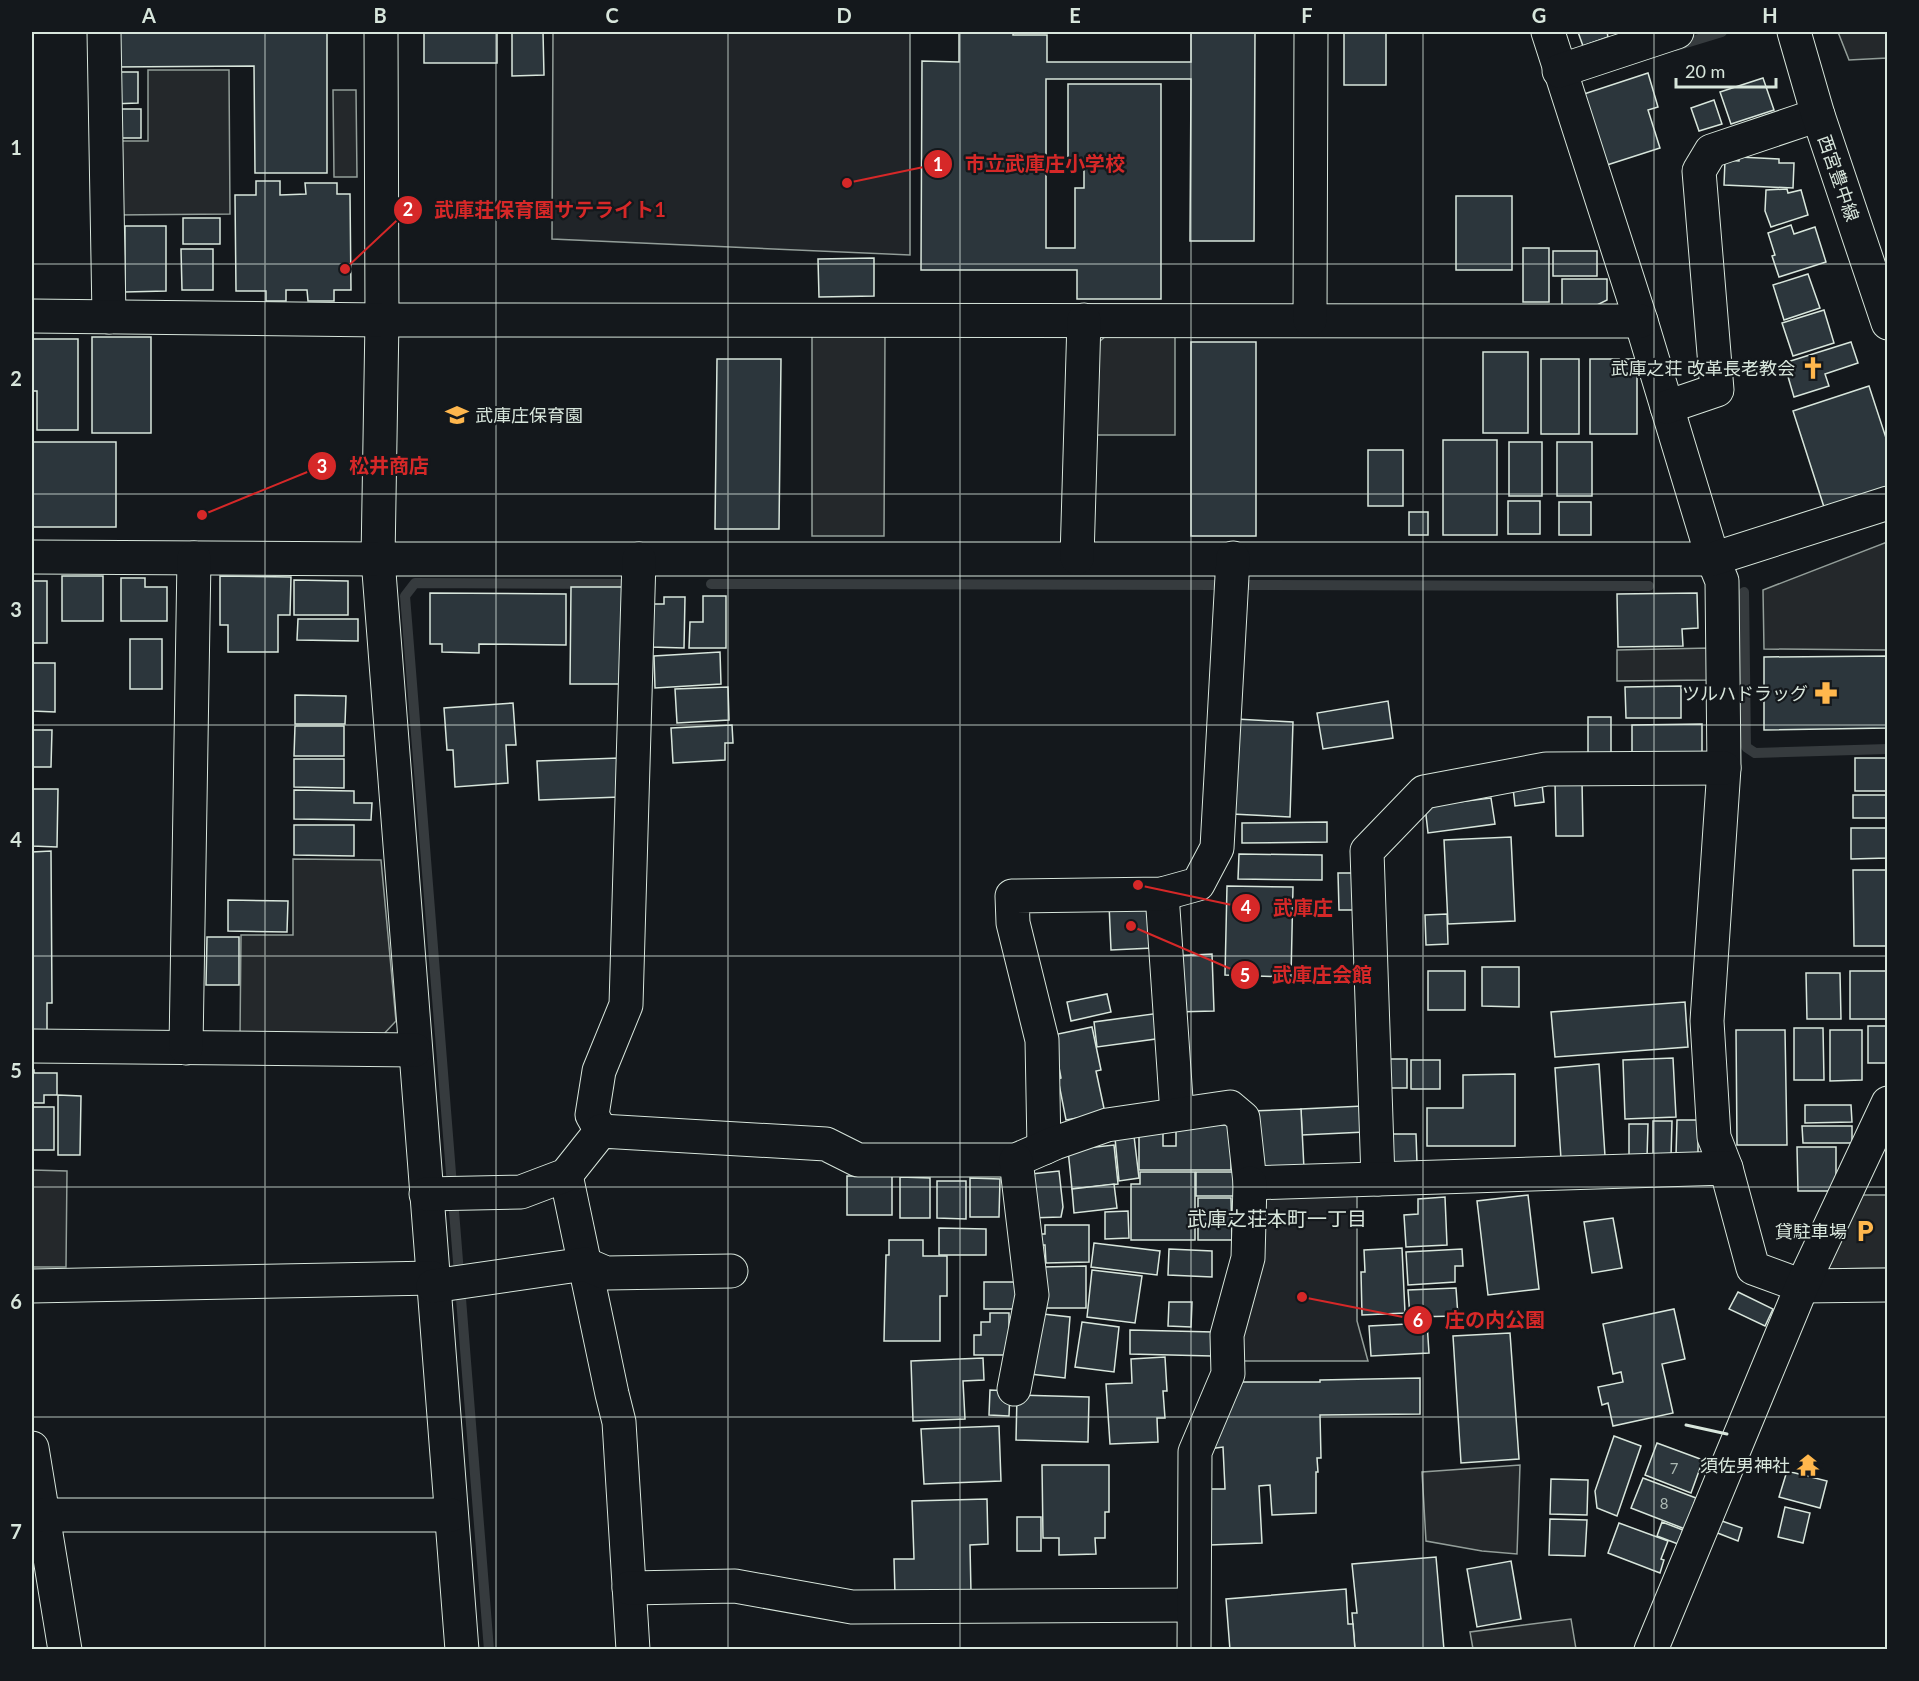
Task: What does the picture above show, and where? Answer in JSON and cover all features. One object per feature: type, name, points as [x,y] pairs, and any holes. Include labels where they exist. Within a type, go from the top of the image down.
[{"type":"street","points":[[104,32],[109,317]]},
{"type":"street","points":[[381,32],[382,320],[378,559],[415,1050],[444,1194],[451,1515],[462,1650]]},
{"type":"street","points":[[1310,320],[1311,32]]},
{"type":"street","points":[[1548,32],[1641,321],[1713,559],[1722,581],[1724,768],[1707,1021],[1714,1137],[1726,1168],[1753,1268],[1802,1286],[1887,1286]]},
{"type":"street","points":[[1559,71],[1677,32]]},
{"type":"street","name":"西宮豊中線","points":[[1794,32],[1818,115],[1887,322]]},
{"type":"street","points":[[1667,407],[1716,390],[1699,171],[1712,151],[1818,115]]},
{"type":"street","points":[[32,316],[382,320],[1641,321]]},
{"type":"street","points":[[1077,558],[1084,320]]},
{"type":"street","points":[[32,557],[1713,559],[1887,503]]},
{"type":"street","points":[[186,1048],[194,558]]},
{"type":"street","points":[[1014,1389],[1032,1295],[1030,1154],[1042,1040],[1013,923],[1012,896],[1162,894],[1198,884],[1217,848],[1233,558]]},
{"type":"street","points":[[601,1131],[592,1115],[599,1071],[626,1005],[639,559]]},
{"type":"street","points":[[1378,1179],[1367,851],[1424,792],[1546,770],[1724,768]]},
{"type":"street","points":[[1162,894],[1178,1114]]},
{"type":"street","points":[[32,1046],[415,1050]]},
{"type":"street","points":[[1651,1650],[1802,1286],[1887,1103]]},
{"type":"street","points":[[601,1131],[826,1144],[858,1160],[1030,1154],[1107,1125],[1230,1107],[1243,1118],[1250,1183],[1248,1258],[1227,1335],[1228,1374],[1195,1452],[1194,1650]]},
{"type":"street","points":[[444,1194],[521,1192],[566,1175],[601,1131]]},
{"type":"street","points":[[1250,1183],[1726,1168]]},
{"type":"street","points":[[566,1175],[619,1422],[633,1650]]},
{"type":"street","points":[[32,1286],[447,1282],[585,1264],[606,1273],[731,1271]]},
{"type":"street","points":[[32,1448],[65,1650]]},
{"type":"street","points":[[43,1515],[451,1515]]},
{"type":"street","points":[[629,1587],[735,1586],[852,1607],[1193,1605]]},
{"type":"shaded area","points":[[553,32],[910,32],[910,255],[552,239]]},
{"type":"shaded area","points":[[1838,32],[1887,32],[1887,58],[1849,60]]},
{"type":"shaded area","points":[[148,70],[229,70],[230,214],[114,215],[113,141],[148,141]]},
{"type":"shaded area","points":[[333,90],[356,90],[357,177],[334,177]]},
{"type":"shaded area","points":[[812,335],[885,335],[884,536],[812,536]]},
{"type":"shaded area","points":[[1175,335],[1175,435],[1092,435],[1092,348],[1106,336]]},
{"type":"shaded area","points":[[1887,542],[1887,650],[1764,649],[1763,590]]},
{"type":"shaded area","points":[[1710,648],[1710,680],[1617,681],[1617,650]]},
{"type":"shaded area","points":[[293,859],[381,860],[396,1021],[381,1037],[240,1037],[241,935],[293,935]]},
{"type":"shaded area","points":[[32,1170],[67,1171],[66,1267],[32,1267]]},
{"type":"shaded area","points":[[1357,1190],[1357,1321],[1368,1361],[1241,1361],[1237,1336],[1265,1197]]},
{"type":"shaded area","name":"貸駐車場","points":[[1858,1195],[1887,1195],[1887,1268],[1826,1269]]},
{"type":"shaded area","points":[[1520,1465],[1517,1554],[1482,1551],[1426,1541],[1422,1472]]},
{"type":"shaded area","points":[[1571,1619],[1576,1649],[1473,1649],[1470,1632]]},
{"type":"building","points":[[111,32],[327,32],[327,173],[255,173],[254,66],[112,67]]},
{"type":"building","points":[[424,32],[497,32],[497,63],[424,63]]},
{"type":"building","points":[[512,32],[543,32],[544,75],[512,76]]},
{"type":"building","points":[[959,32],[1013,32],[1013,35],[1047,35],[1047,62],[1191,62],[1191,32],[1255,32],[1254,241],[1190,241],[1191,79],[1046,79],[1046,248],[1075,248],[1075,188],[1084,188],[1084,164],[1068,164],[1068,84],[1161,84],[1161,299],[1077,299],[1077,270],[921,270],[922,61],[959,62]]},
{"type":"building","points":[[1344,32],[1386,32],[1386,85],[1344,85]]},
{"type":"building","points":[[1578,32],[1607,32],[1608,37],[1583,46]]},
{"type":"building","points":[[111,72],[138,72],[138,103],[111,104]]},
{"type":"building","points":[[1648,73],[1658,107],[1648,110],[1660,148],[1607,165],[1584,94]]},
{"type":"building","points":[[1763,78],[1774,110],[1731,124],[1720,92]]},
{"type":"building","points":[[1714,100],[1722,124],[1699,131],[1691,108]]},
{"type":"building","points":[[112,109],[141,109],[141,138],[113,138]]},
{"type":"building","points":[[1739,157],[1779,159],[1779,163],[1794,163],[1793,188],[1724,185],[1725,160],[1739,161]]},
{"type":"building","points":[[256,181],[280,181],[280,195],[306,194],[305,183],[337,183],[337,194],[350,194],[351,290],[334,290],[334,301],[308,301],[307,290],[286,290],[286,301],[266,301],[266,291],[236,291],[235,195],[256,195]]},
{"type":"building","points":[[1787,189],[1788,193],[1801,190],[1808,215],[1771,227],[1765,211],[1766,190]]},
{"type":"building","points":[[1456,196],[1512,196],[1512,270],[1456,270]]},
{"type":"building","points":[[183,218],[220,218],[220,244],[183,244]]},
{"type":"building","points":[[1791,225],[1794,234],[1815,227],[1826,262],[1779,277],[1768,233]]},
{"type":"building","points":[[125,226],[166,226],[166,291],[125,292]]},
{"type":"building","points":[[1523,248],[1549,248],[1549,302],[1523,302]]},
{"type":"building","points":[[181,249],[213,249],[213,290],[182,290]]},
{"type":"building","points":[[1553,251],[1597,251],[1597,276],[1553,276]]},
{"type":"building","points":[[874,258],[874,296],[819,297],[818,259]]},
{"type":"building","points":[[1808,274],[1820,308],[1784,320],[1773,285]]},
{"type":"building","points":[[1562,279],[1607,279],[1607,300],[1597,305],[1562,305]]},
{"type":"building","points":[[1824,310],[1834,343],[1793,356],[1782,323]]},
{"type":"building","points":[[92,337],[151,337],[151,433],[92,433]]},
{"type":"building","points":[[33,339],[78,339],[78,430],[37,430],[37,391],[33,391]]},
{"type":"building","points":[[1191,342],[1256,342],[1256,536],[1191,536]]},
{"type":"building","name":"武庫之荘 改革長老教会","points":[[1851,342],[1858,363],[1825,374],[1829,386],[1794,397],[1784,363]]},
{"type":"building","points":[[1483,352],[1528,352],[1528,433],[1483,433]]},
{"type":"building","points":[[717,359],[781,359],[779,529],[715,529]]},
{"type":"building","points":[[1541,359],[1579,359],[1579,434],[1541,434]]},
{"type":"building","points":[[1590,359],[1637,359],[1637,434],[1590,434]]},
{"type":"building","points":[[1869,386],[1888,444],[1888,487],[1824,507],[1793,411]]},
{"type":"building","points":[[1443,440],[1497,440],[1497,535],[1443,535]]},
{"type":"building","points":[[32,442],[116,442],[116,527],[32,527]]},
{"type":"building","points":[[1509,442],[1542,442],[1542,496],[1509,496]]},
{"type":"building","points":[[1557,442],[1592,442],[1592,496],[1557,496]]},
{"type":"building","points":[[1368,450],[1403,450],[1403,506],[1368,506]]},
{"type":"building","points":[[1508,501],[1540,501],[1540,534],[1508,534]]},
{"type":"building","points":[[1559,502],[1591,502],[1591,535],[1559,535]]},
{"type":"building","points":[[1409,512],[1428,512],[1428,535],[1409,535]]},
{"type":"building","points":[[62,576],[103,576],[103,621],[62,621]]},
{"type":"building","points":[[220,576],[291,577],[290,615],[278,615],[278,652],[228,652],[228,625],[220,625]]},
{"type":"building","points":[[121,578],[145,578],[145,587],[167,587],[167,621],[121,621]]},
{"type":"building","points":[[294,580],[348,581],[348,615],[294,615]]},
{"type":"building","points":[[32,581],[47,581],[47,643],[32,643]]},
{"type":"building","points":[[571,587],[623,587],[623,684],[570,684]]},
{"type":"building","points":[[430,593],[566,594],[566,645],[479,644],[479,653],[442,652],[442,644],[430,644]]},
{"type":"building","points":[[1697,593],[1698,628],[1682,629],[1683,646],[1618,647],[1617,594]]},
{"type":"building","points":[[703,596],[726,596],[726,648],[689,648],[690,622],[703,622]]},
{"type":"building","points":[[664,597],[685,597],[684,648],[650,647],[650,604],[664,604]]},
{"type":"building","points":[[298,619],[358,619],[358,641],[297,640]]},
{"type":"building","points":[[130,639],[162,639],[162,689],[130,689]]},
{"type":"building","points":[[720,652],[721,684],[655,688],[654,656]]},
{"type":"building","name":"ツルハドラッグ","points":[[1888,656],[1888,728],[1764,730],[1764,657]]},
{"type":"building","points":[[33,663],[55,663],[55,712],[32,711]]},
{"type":"building","points":[[1681,686],[1681,718],[1626,718],[1625,687]]},
{"type":"building","points":[[728,687],[729,720],[677,723],[675,689]]},
{"type":"building","points":[[295,695],[346,696],[345,724],[295,724]]},
{"type":"building","points":[[1388,701],[1393,738],[1323,749],[1317,713]]},
{"type":"building","points":[[513,703],[516,745],[506,745],[508,783],[455,787],[453,750],[447,750],[444,708]]},
{"type":"building","points":[[1588,717],[1611,717],[1611,753],[1588,754]]},
{"type":"building","points":[[1236,719],[1293,722],[1290,817],[1232,814]]},
{"type":"building","points":[[1702,724],[1702,752],[1632,754],[1632,725]]},
{"type":"building","points":[[732,725],[733,743],[725,743],[725,760],[673,763],[671,728]]},
{"type":"building","points":[[295,726],[344,726],[344,756],[294,756]]},
{"type":"building","points":[[32,730],[52,730],[51,767],[32,767]]},
{"type":"building","points":[[619,758],[620,797],[539,800],[537,761]]},
{"type":"building","points":[[1855,758],[1888,758],[1888,791],[1855,791]]},
{"type":"building","points":[[294,759],[344,759],[344,788],[294,787]]},
{"type":"building","points":[[1555,781],[1582,781],[1583,836],[1556,836]]},
{"type":"building","points":[[1542,784],[1544,802],[1515,806],[1513,788]]},
{"type":"building","points":[[32,789],[58,789],[57,847],[32,846]]},
{"type":"building","points":[[294,790],[354,791],[354,803],[372,803],[371,820],[294,819]]},
{"type":"building","points":[[1853,795],[1887,795],[1888,818],[1853,818]]},
{"type":"building","points":[[1491,798],[1495,824],[1428,833],[1425,806]]},
{"type":"building","points":[[1327,822],[1327,842],[1242,843],[1242,823]]},
{"type":"building","points":[[294,825],[354,825],[354,856],[294,855]]},
{"type":"building","points":[[1851,828],[1888,828],[1888,858],[1851,859]]},
{"type":"building","points":[[1511,837],[1515,921],[1448,924],[1444,840]]},
{"type":"building","points":[[51,851],[52,1003],[47,1003],[47,1032],[32,1032],[32,852]]},
{"type":"building","points":[[1239,854],[1322,855],[1322,880],[1238,879]]},
{"type":"building","points":[[1853,870],[1888,870],[1888,946],[1854,946]]},
{"type":"building","points":[[1338,873],[1358,873],[1360,910],[1339,910]]},
{"type":"building","points":[[1227,886],[1293,887],[1291,977],[1225,975]]},
{"type":"building","points":[[228,900],[288,901],[287,932],[228,931]]},
{"type":"building","points":[[1151,901],[1153,948],[1111,950],[1109,904]]},
{"type":"building","points":[[1447,914],[1448,944],[1426,945],[1425,915]]},
{"type":"building","points":[[207,937],[239,937],[239,985],[206,985]]},
{"type":"building","points":[[1212,954],[1214,1011],[1175,1012],[1173,956]]},
{"type":"building","points":[[1482,967],[1519,967],[1519,1007],[1482,1006]]},
{"type":"building","points":[[1428,971],[1465,971],[1465,1010],[1428,1010]]},
{"type":"building","points":[[1850,971],[1888,971],[1888,1019],[1850,1019]]},
{"type":"building","points":[[1806,973],[1840,973],[1841,1019],[1807,1019]]},
{"type":"building","points":[[1107,994],[1111,1012],[1071,1021],[1067,1002]]},
{"type":"building","points":[[1685,1002],[1688,1047],[1555,1057],[1551,1012]]},
{"type":"building","points":[[1160,1013],[1163,1038],[1097,1047],[1094,1022]]},
{"type":"building","points":[[1868,1026],[1888,1026],[1888,1063],[1868,1063]]},
{"type":"building","points":[[1092,1027],[1101,1070],[1096,1071],[1105,1113],[1066,1120],[1053,1035]]},
{"type":"building","points":[[1794,1028],[1823,1028],[1824,1080],[1794,1080]]},
{"type":"building","points":[[1736,1030],[1785,1030],[1787,1145],[1737,1145]]},
{"type":"building","points":[[1830,1030],[1862,1030],[1862,1080],[1830,1081]]},
{"type":"building","points":[[1673,1058],[1676,1117],[1625,1119],[1623,1060]]},
{"type":"building","points":[[1380,1059],[1407,1059],[1407,1088],[1380,1088]]},
{"type":"building","points":[[1411,1060],[1440,1060],[1440,1089],[1411,1089]]},
{"type":"building","points":[[1599,1064],[1605,1156],[1561,1159],[1555,1068]]},
{"type":"building","points":[[32,1070],[34,1073],[57,1073],[57,1095],[44,1095],[44,1103],[32,1103]]},
{"type":"building","points":[[1515,1074],[1515,1146],[1427,1146],[1427,1108],[1463,1108],[1463,1075]]},
{"type":"building","points":[[58,1095],[81,1096],[80,1155],[58,1155]]},
{"type":"building","points":[[1805,1105],[1851,1105],[1852,1122],[1805,1123]]},
{"type":"building","points":[[1363,1106],[1365,1132],[1302,1135],[1301,1109]]},
{"type":"building","points":[[32,1107],[54,1107],[54,1150],[32,1150]]},
{"type":"building","points":[[1301,1109],[1304,1169],[1252,1171],[1250,1111]]},
{"type":"building","points":[[1677,1120],[1698,1120],[1698,1156],[1676,1156]]},
{"type":"building","points":[[1653,1121],[1672,1121],[1671,1157],[1653,1157]]},
{"type":"building","points":[[1629,1124],[1648,1124],[1647,1158],[1629,1158]]},
{"type":"building","points":[[1176,1125],[1231,1125],[1231,1170],[1139,1170],[1139,1127],[1163,1127],[1163,1146],[1176,1146]]},
{"type":"building","points":[[1802,1126],[1852,1126],[1852,1143],[1803,1143]]},
{"type":"building","points":[[1389,1134],[1416,1134],[1417,1163],[1389,1163]]},
{"type":"building","points":[[1134,1136],[1139,1178],[1119,1181],[1115,1138]]},
{"type":"building","points":[[1114,1145],[1118,1184],[1072,1189],[1068,1150]]},
{"type":"building","points":[[1797,1147],[1836,1147],[1836,1191],[1798,1191]]},
{"type":"building","points":[[1059,1171],[1063,1207],[1061,1217],[1028,1218],[1031,1174]]},
{"type":"building","points":[[1140,1172],[1195,1172],[1195,1240],[1131,1240],[1131,1184],[1140,1184]]},
{"type":"building","points":[[1196,1172],[1234,1172],[1235,1196],[1196,1196]]},
{"type":"building","points":[[847,1176],[892,1176],[892,1215],[847,1215]]},
{"type":"building","points":[[900,1177],[930,1178],[930,1218],[900,1218]]},
{"type":"building","points":[[970,1178],[1000,1179],[999,1217],[970,1217]]},
{"type":"building","points":[[937,1181],[966,1181],[966,1219],[937,1218]]},
{"type":"building","points":[[1114,1184],[1117,1208],[1074,1213],[1072,1189]]},
{"type":"building","points":[[1528,1195],[1539,1289],[1488,1295],[1477,1201]]},
{"type":"building","points":[[1445,1197],[1447,1245],[1406,1247],[1404,1215],[1418,1214],[1418,1199]]},
{"type":"building","points":[[1198,1198],[1231,1198],[1232,1240],[1198,1240]]},
{"type":"building","points":[[1128,1211],[1129,1238],[1105,1239],[1105,1212]]},
{"type":"building","points":[[1613,1218],[1622,1268],[1592,1273],[1584,1222]]},
{"type":"building","points":[[1045,1225],[1089,1225],[1089,1262],[1046,1263],[1045,1245],[1042,1245],[1041,1234],[1045,1234]]},
{"type":"building","points":[[939,1228],[986,1229],[986,1255],[939,1255]]},
{"type":"building","points":[[889,1240],[923,1240],[923,1256],[947,1256],[947,1296],[940,1296],[940,1341],[884,1341],[886,1255],[889,1255]]},
{"type":"building","points":[[1094,1243],[1160,1251],[1157,1275],[1091,1267]]},
{"type":"building","points":[[1402,1248],[1405,1313],[1362,1315],[1361,1272],[1365,1272],[1364,1250]]},
{"type":"building","points":[[1169,1249],[1212,1251],[1212,1277],[1168,1275]]},
{"type":"building","points":[[1462,1249],[1463,1266],[1455,1266],[1455,1282],[1408,1285],[1406,1252]]},
{"type":"building","points":[[1086,1266],[1086,1308],[1044,1308],[1043,1267]]},
{"type":"building","points":[[1092,1270],[1142,1276],[1135,1323],[1087,1317]]},
{"type":"building","points":[[984,1282],[1019,1282],[1019,1309],[984,1309]]},
{"type":"building","points":[[1456,1288],[1458,1316],[1410,1317],[1408,1290]]},
{"type":"building","points":[[1738,1292],[1773,1309],[1765,1326],[1729,1309]]},
{"type":"building","points":[[1169,1302],[1192,1302],[1191,1327],[1168,1326]]},
{"type":"building","points":[[1674,1309],[1685,1359],[1662,1364],[1673,1413],[1613,1426],[1608,1403],[1602,1405],[1598,1387],[1623,1382],[1621,1372],[1613,1374],[1603,1324]]},
{"type":"building","points":[[990,1313],[1009,1313],[1009,1355],[974,1355],[974,1335],[981,1335],[981,1322],[990,1322]]},
{"type":"building","points":[[1043,1314],[1070,1317],[1065,1378],[1030,1374]]},
{"type":"building","points":[[1082,1322],[1119,1327],[1114,1372],[1075,1367]]},
{"type":"building","points":[[1427,1323],[1429,1353],[1371,1356],[1369,1326]]},
{"type":"building","points":[[1130,1330],[1213,1332],[1212,1356],[1130,1354]]},
{"type":"building","points":[[1510,1333],[1519,1459],[1461,1463],[1453,1336]]},
{"type":"building","points":[[1165,1357],[1167,1391],[1163,1391],[1165,1418],[1157,1418],[1158,1442],[1110,1444],[1106,1384],[1132,1383],[1131,1359]]},
{"type":"building","points":[[983,1358],[984,1380],[963,1381],[965,1419],[913,1421],[911,1361]]},
{"type":"building","points":[[1420,1378],[1420,1414],[1320,1415],[1321,1458],[1317,1458],[1316,1513],[1272,1515],[1270,1485],[1259,1486],[1262,1543],[1210,1545],[1207,1489],[1225,1489],[1223,1447],[1208,1449],[1228,1382],[1320,1382],[1320,1380]]},
{"type":"building","points":[[990,1390],[1010,1391],[1009,1416],[989,1415]]},
{"type":"building","points":[[1017,1395],[1089,1397],[1088,1442],[1016,1440]]},
{"type":"building","points":[[999,1426],[1001,1481],[924,1484],[921,1429]]},
{"type":"building","points":[[1614,1436],[1641,1446],[1617,1516],[1597,1508],[1595,1491]]},
{"type":"building","points":[[1657,1443],[1703,1460],[1691,1493],[1645,1475]]},
{"type":"building","points":[[1042,1465],[1109,1465],[1109,1512],[1105,1512],[1105,1538],[1095,1538],[1096,1554],[1059,1555],[1059,1538],[1043,1538]]},
{"type":"building","points":[[1787,1471],[1827,1481],[1820,1508],[1779,1497]]},
{"type":"building","points":[[1643,1478],[1696,1498],[1685,1529],[1631,1508]]},
{"type":"building","points":[[1551,1479],[1588,1480],[1587,1515],[1550,1514]]},
{"type":"building","points":[[987,1499],[988,1544],[970,1545],[971,1593],[895,1595],[894,1559],[914,1559],[912,1501]]},
{"type":"building","points":[[1785,1507],[1810,1513],[1803,1543],[1778,1537]]},
{"type":"building","points":[[1017,1517],[1041,1517],[1041,1551],[1017,1551]]},
{"type":"building","points":[[1550,1519],[1587,1520],[1585,1556],[1549,1555]]},
{"type":"building","points":[[1719,1520],[1742,1528],[1738,1541],[1715,1532]]},
{"type":"building","points":[[1662,1522],[1683,1530],[1678,1544],[1657,1536]]},
{"type":"building","points":[[1619,1523],[1668,1541],[1661,1559],[1664,1560],[1660,1573],[1608,1553]]},
{"type":"building","points":[[1436,1557],[1444,1650],[1355,1650],[1352,1613],[1357,1613],[1352,1564]]},
{"type":"building","points":[[1511,1561],[1521,1619],[1477,1627],[1467,1569]]},
{"type":"building","points":[[1346,1589],[1348,1624],[1353,1624],[1355,1650],[1230,1650],[1226,1599]]},
{"type":"waterway","points":[[1676,46],[1722,32]]},
{"type":"waterway","points":[[489,1650],[405,596],[415,583],[622,584]]},
{"type":"waterway","points":[[711,584],[1217,585]]},
{"type":"waterway","points":[[1249,585],[1649,586]]},
{"type":"waterway","points":[[1744,592],[1746,747],[1755,753],[1888,749]]},
{"type":"wall","points":[[1686,1425],[1727,1434]]},
{"type":"place","name":"市立武庫庄小学校","points":[[847,183]]},
{"type":"place","name":"武庫荘保育園サテライト1","points":[[345,269]]},
{"type":"place","name":"武庫之荘 改革長老教会","points":[[1813,368]]},
{"type":"place","name":"武庫庄保育園","points":[[457,415]]},
{"type":"place","name":"松井商店","points":[[202,515]]},
{"type":"place","name":"ツルハドラッグ","points":[[1826,693]]},
{"type":"place","name":"武庫庄","points":[[1138,885]]},
{"type":"place","name":"武庫庄会館","points":[[1131,926]]},
{"type":"place","name":"貸駐車場","points":[[1865,1231]]},
{"type":"place","name":"庄の内公園","points":[[1302,1297]]},
{"type":"place","name":"須佐男神社","points":[[1808,1465]]},
{"type":"district","name":"武庫之荘本町一丁目","points":[[1277,1218]]}]
